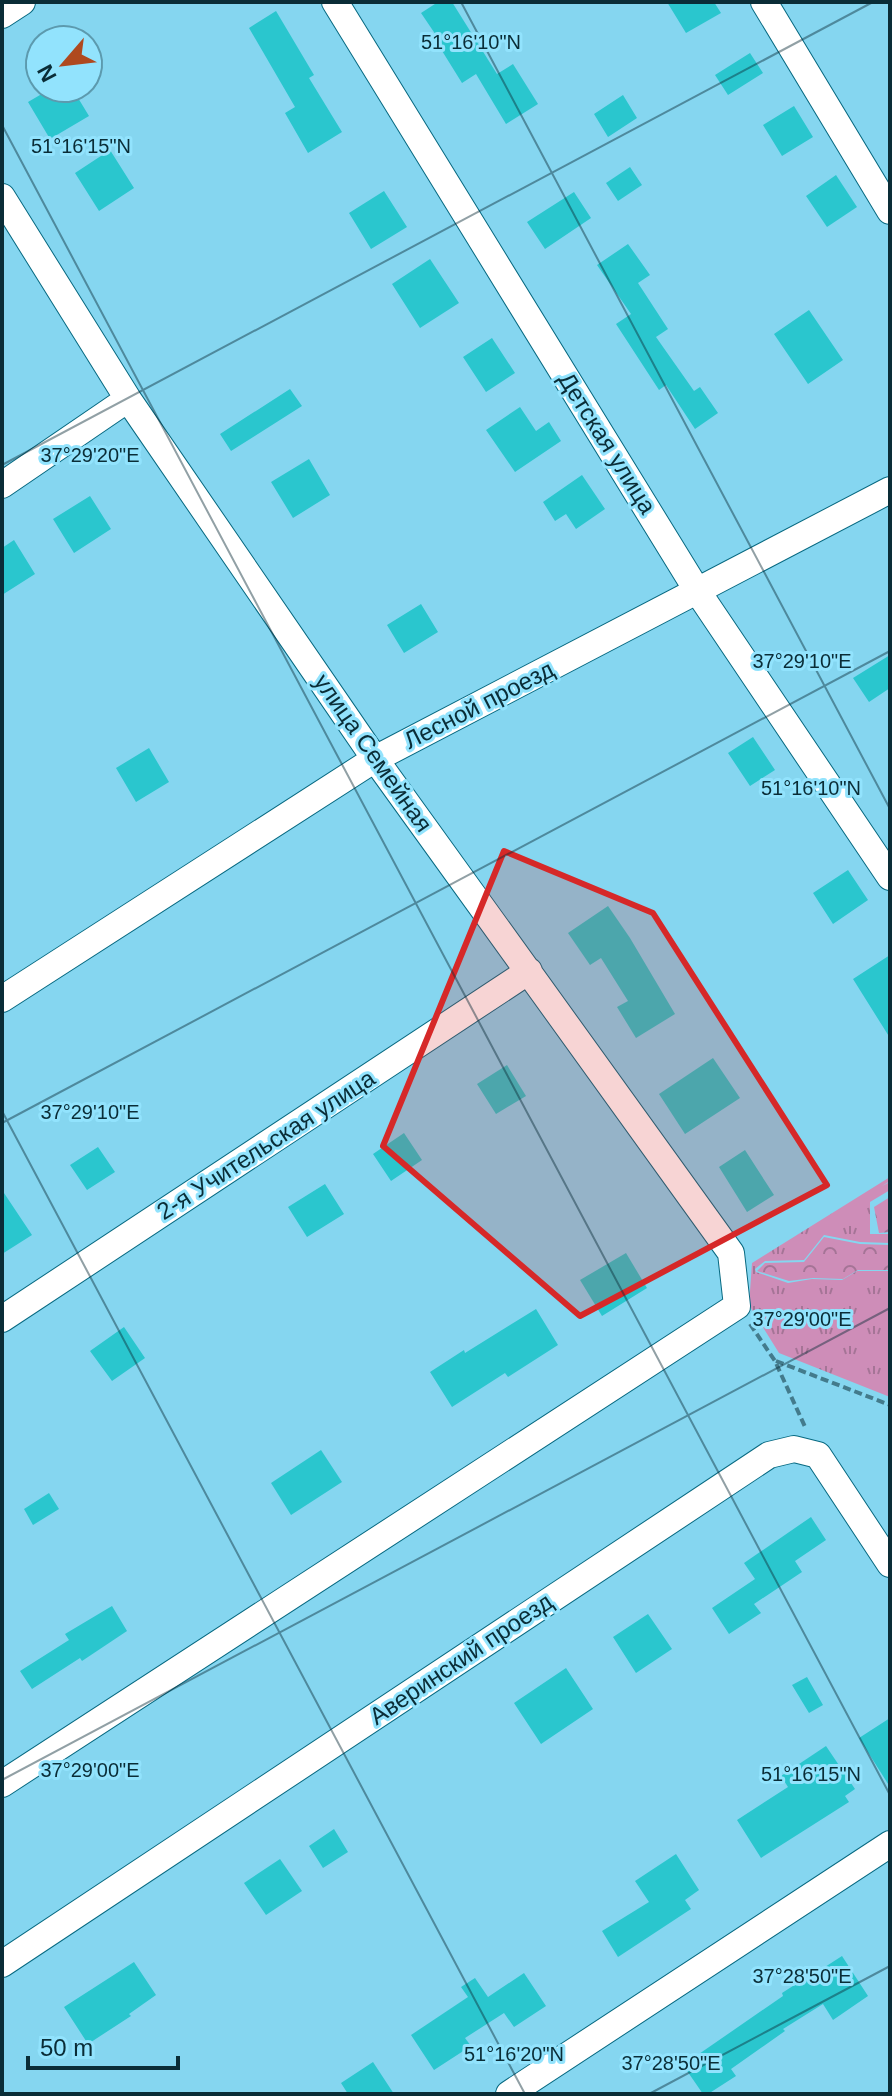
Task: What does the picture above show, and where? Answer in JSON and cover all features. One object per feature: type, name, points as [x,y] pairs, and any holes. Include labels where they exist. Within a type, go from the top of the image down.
[{"type":"street","points":[[2,15],[22,2]]},
{"type":"street","name":"Детская улица","points":[[335,2],[698,592],[890,877]]},
{"type":"street","points":[[764,2],[890,211]]},
{"type":"street","name":"улица Семейная","points":[[2,197],[128,399],[375,759],[731,1253],[737,1306]]},
{"type":"street","points":[[2,485],[128,399]]},
{"type":"street","name":"Лесной проезд","points":[[2,999],[375,759],[890,490]]},
{"type":"street","name":"2-я Учительская улица","points":[[2,1319],[529,971]]},
{"type":"street","points":[[2,1784],[737,1306]]},
{"type":"street","name":"Аверинский проезд","points":[[2,1964],[769,1455],[794,1449],[818,1455]]},
{"type":"street","points":[[818,1455],[890,1564]]},
{"type":"street","points":[[509,2094],[890,1844]]},
{"type":"path","points":[[737,1306],[775,1361],[818,1455]]},
{"type":"path","points":[[775,1361],[890,1405]]},
{"type":"highlighted area","points":[[504,851],[653,913],[827,1185],[580,1316],[383,1146]]},
{"type":"green space","points":[[890,1177],[890,1181],[882,1186],[890,1182],[890,1190],[870,1202],[870,1234],[890,1234],[890,1243],[860,1242],[824,1235],[804,1260],[765,1261],[755,1269],[788,1283],[812,1279],[842,1280],[857,1271],[890,1271],[890,1397],[779,1353],[749,1305],[752,1263]]},
{"type":"green space","points":[[890,1197],[890,1232],[879,1233],[874,1207]]},
{"type":"green space","points":[[824,1237],[860,1244],[890,1245],[890,1270],[858,1270],[843,1279],[789,1281],[757,1271],[765,1263],[804,1262]]},
{"type":"building","points":[[438,2],[452,2],[497,74],[513,64],[538,104],[506,124],[476,74],[462,83],[439,46],[442,44],[421,13]]},
{"type":"building","points":[[667,2],[714,2],[721,13],[686,33]]},
{"type":"building","points":[[276,11],[314,75],[309,78],[342,132],[308,153],[285,113],[295,107],[249,28]]},
{"type":"building","points":[[750,53],[763,73],[728,95],[715,75]]},
{"type":"building","points":[[623,95],[637,118],[608,137],[594,114]]},
{"type":"building","points":[[29,104],[82,104],[89,116],[50,139]]},
{"type":"building","points":[[794,106],[813,137],[782,156],[763,125]]},
{"type":"building","points":[[110,150],[134,188],[99,211],[75,173]]},
{"type":"building","points":[[630,167],[642,185],[618,201],[606,183]]},
{"type":"building","points":[[836,175],[857,207],[827,227],[806,196]]},
{"type":"building","points":[[384,191],[407,227],[371,249],[349,213]]},
{"type":"building","points":[[574,192],[591,218],[545,249],[527,222]]},
{"type":"building","points":[[628,244],[650,275],[638,283],[668,329],[656,337],[694,391],[700,387],[718,413],[695,429],[666,385],[659,390],[616,324],[631,314],[597,265]]},
{"type":"building","points":[[430,259],[459,303],[420,328],[392,284]]},
{"type":"building","points":[[809,310],[843,360],[808,384],[774,334]]},
{"type":"building","points":[[492,338],[515,373],[486,392],[463,357]]},
{"type":"building","points":[[290,389],[302,406],[231,451],[220,434]]},
{"type":"building","points":[[520,407],[536,431],[549,422],[561,441],[515,472],[486,430]]},
{"type":"building","points":[[309,459],[330,495],[293,518],[271,482]]},
{"type":"building","points":[[582,475],[605,509],[576,529],[566,514],[555,521],[543,502]]},
{"type":"building","points":[[90,496],[111,529],[74,553],[53,519]]},
{"type":"building","points":[[14,540],[35,574],[2,595],[2,548]]},
{"type":"building","points":[[421,604],[438,632],[404,653],[387,625]]},
{"type":"building","points":[[890,655],[890,688],[869,702],[853,678]]},
{"type":"building","points":[[753,737],[775,770],[750,786],[728,753]]},
{"type":"building","points":[[149,748],[169,782],[136,802],[116,768]]},
{"type":"building","points":[[848,870],[868,900],[833,924],[813,893]]},
{"type":"building","points":[[608,906],[675,1014],[636,1038],[617,1007],[628,1001],[601,958],[590,965],[568,933]]},
{"type":"building","points":[[890,955],[890,1038],[853,979]]},
{"type":"building","points":[[713,1058],[740,1098],[685,1134],[659,1094]]},
{"type":"building","points":[[507,1065],[526,1096],[496,1114],[477,1084]]},
{"type":"building","points":[[404,1133],[422,1160],[391,1181],[373,1154]]},
{"type":"building","points":[[98,1147],[115,1172],[87,1190],[70,1165]]},
{"type":"building","points":[[745,1150],[774,1195],[747,1212],[719,1167]]},
{"type":"building","points":[[325,1184],[344,1214],[307,1237],[288,1207]]},
{"type":"building","points":[[2,1190],[32,1235],[2,1254]]},
{"type":"building","points":[[626,1253],[647,1288],[602,1316],[580,1280]]},
{"type":"building","points":[[536,1309],[558,1345],[508,1377],[505,1373],[452,1407],[430,1372]]},
{"type":"building","points":[[124,1327],[145,1358],[112,1381],[90,1351]]},
{"type":"building","points":[[321,1450],[342,1482],[291,1515],[271,1483]]},
{"type":"building","points":[[49,1493],[59,1509],[33,1525],[24,1509]]},
{"type":"building","points":[[811,1517],[826,1540],[795,1561],[802,1572],[754,1604],[761,1613],[729,1634],[712,1608],[755,1579],[744,1563]]},
{"type":"building","points":[[112,1606],[127,1631],[32,1689],[20,1671],[69,1640],[65,1634]]},
{"type":"building","points":[[648,1614],[672,1649],[636,1673],[613,1637]]},
{"type":"building","points":[[566,1668],[593,1709],[541,1744],[514,1703]]},
{"type":"building","points":[[807,1677],[823,1705],[809,1713],[792,1685]]},
{"type":"building","points":[[890,1718],[890,1787],[859,1738]]},
{"type":"building","points":[[826,1746],[855,1789],[845,1796],[849,1802],[761,1858],[737,1820],[788,1787],[781,1776]]},
{"type":"building","points":[[334,1829],[348,1852],[323,1868],[309,1846]]},
{"type":"building","points":[[676,1854],[699,1890],[685,1900],[691,1909],[618,1957],[602,1931],[649,1902],[635,1881]]},
{"type":"building","points":[[280,1859],[302,1891],[266,1915],[244,1883]]},
{"type":"building","points":[[842,1956],[868,1996],[833,2020],[823,2004],[783,2029],[785,2031],[731,2069],[736,2076],[703,2094],[683,2065],[783,1996],[782,1993]]},
{"type":"building","points":[[134,1962],[156,1995],[129,2014],[131,2016],[88,2044],[64,2007]]},
{"type":"building","points":[[524,1973],[546,2006],[514,2027],[504,2013],[465,2038],[471,2046],[434,2070],[411,2035],[468,1997],[461,1987],[475,1978],[488,1997]]},
{"type":"building","points":[[373,2062],[394,2094],[348,2094],[341,2083]]}]
